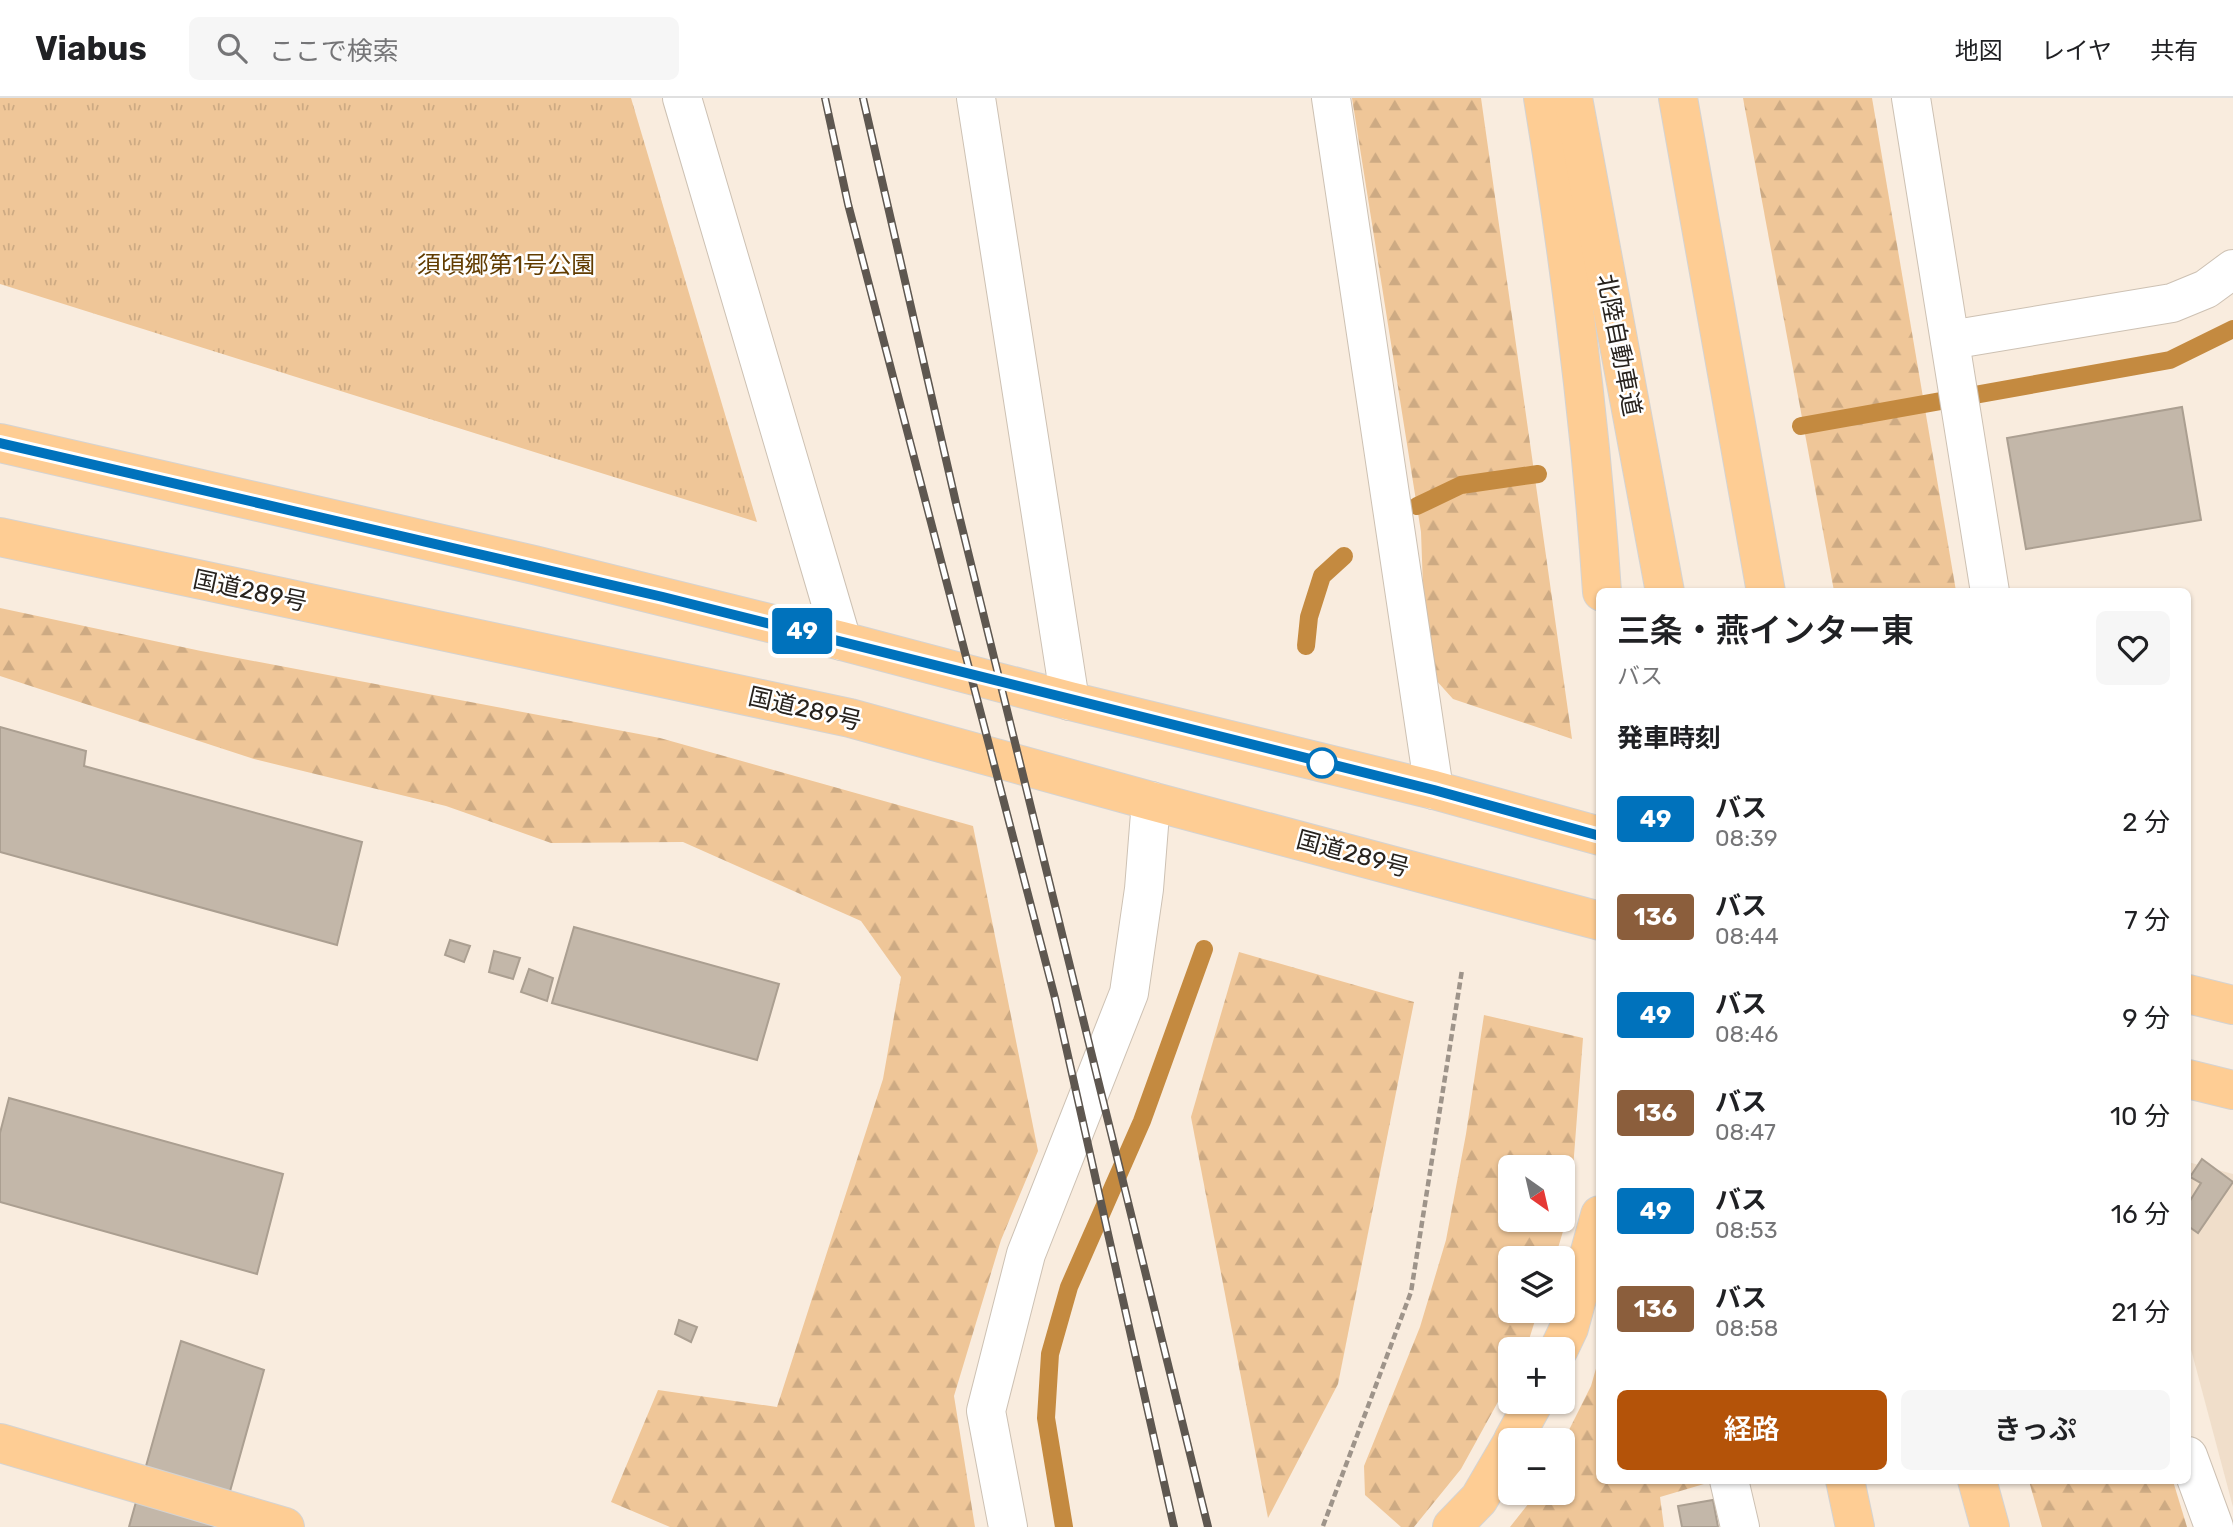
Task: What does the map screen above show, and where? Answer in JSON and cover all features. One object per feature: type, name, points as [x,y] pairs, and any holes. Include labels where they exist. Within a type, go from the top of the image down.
[{"type":"highway","points":[[1543,98],[1568,254],[1602,588]]},
{"type":"highway","name":"北陸自動車道","points":[[1573,98],[1663,588]]},
{"type":"highway","points":[[1678,98],[1765,588]]},
{"type":"highway","points":[[0,443],[534,565],[1434,790],[1596,835]]},
{"type":"highway","name":"国道289号","points":[[0,537],[850,718],[1596,920]]},
{"type":"highway","points":[[0,551],[138,568]]},
{"type":"highway","points":[[2191,994],[2233,1005]]},
{"type":"highway","points":[[2191,1080],[2233,1090]]},
{"type":"highway","points":[[1565,1337],[1596,1230]]},
{"type":"highway","points":[[0,1443],[285,1527]]},
{"type":"highway","points":[[1452,1527],[1479,1499],[1498,1467]]},
{"type":"highway","points":[[1846,1484],[1855,1527]]},
{"type":"highway","points":[[1954,1484],[1963,1527]]},
{"type":"highway","points":[[1978,1484],[1990,1527]]},
{"type":"street","points":[[682,98],[842,641]]},
{"type":"street","points":[[976,98],[1070,701]]},
{"type":"street","points":[[1331,98],[1434,790]]},
{"type":"street","points":[[1910,98],[1989,588]]},
{"type":"street","points":[[1953,358],[2172,303],[2206,289],[2233,269]]},
{"type":"street","points":[[1008,1527],[986,1411],[1026,1254],[1129,993],[1144,889],[1151,801]]},
{"type":"street","points":[[2191,1464],[2214,1527]]},
{"type":"street","points":[[1730,1484],[1740,1527]]},
{"type":"path","points":[[1324,1526],[1411,1292],[1462,970]]},
{"type":"shaded area","points":[[2191,1163],[2233,1174],[2233,1507],[2191,1349]]},
{"type":"green space","name":"須頃郷第1号公園","points":[[0,98],[631,98],[757,522],[0,284]]},
{"type":"green space","points":[[1352,98],[1481,98],[1572,739],[1453,699],[1426,669],[1421,532]]},
{"type":"green space","points":[[1743,98],[1872,98],[1955,588],[1833,588]]},
{"type":"green space","points":[[0,608],[201,651],[660,738],[973,826],[1038,1151],[1001,1240],[954,1396],[975,1527],[670,1527],[611,1502],[658,1390],[777,1407],[883,1079],[901,977],[861,921],[683,842],[551,843],[446,806],[254,759],[0,676]]},
{"type":"green space","points":[[1239,952],[1414,1002],[1338,1384],[1268,1518],[1191,1117]]},
{"type":"green space","points":[[1484,1015],[1583,1038],[1574,1155],[1498,1155],[1498,1232],[1563,1232],[1559,1246],[1498,1246],[1498,1323],[1534,1323],[1530,1337],[1498,1337],[1498,1402],[1461,1469],[1414,1527],[1401,1527],[1365,1495],[1364,1466],[1420,1327],[1446,1240]]},
{"type":"green space","points":[[1596,1368],[1596,1484],[1704,1484],[1660,1497],[1664,1527],[1510,1527],[1527,1505],[1575,1505],[1575,1428],[1570,1428],[1591,1386]]},
{"type":"green space","points":[[2030,1484],[2174,1484],[2187,1527],[2042,1527]]},
{"type":"building","points":[[2182,407],[2201,520],[2026,549],[2007,438]]},
{"type":"building","points":[[0,727],[86,751],[84,766],[362,842],[337,945],[0,852]]},
{"type":"building","points":[[574,927],[779,984],[757,1060],[552,1003]]},
{"type":"building","points":[[450,940],[470,946],[464,962],[445,955]]},
{"type":"building","points":[[494,951],[520,958],[513,979],[489,972]]},
{"type":"building","points":[[529,969],[553,978],[547,1001],[521,992]]},
{"type":"building","points":[[9,1098],[283,1174],[257,1274],[0,1202],[0,1133]]},
{"type":"building","points":[[2202,1159],[2233,1182],[2198,1233],[2191,1228],[2191,1199],[2201,1183],[2191,1176]]},
{"type":"building","points":[[679,1320],[697,1327],[691,1342],[675,1334]]},
{"type":"building","points":[[181,1341],[264,1370],[220,1527],[129,1527]]},
{"type":"building","points":[[1713,1500],[1718,1527],[1682,1527],[1678,1506]]},
{"type":"waterway","points":[[1801,426],[2170,360],[2233,329]]},
{"type":"waterway","points":[[1417,506],[1461,485],[1538,474]]},
{"type":"waterway","points":[[1306,646],[1309,617],[1322,576],[1344,556]]},
{"type":"waterway","points":[[1064,1527],[1046,1418],[1050,1354],[1069,1287],[1142,1121],[1204,949]]},
{"type":"railway","points":[[825,98],[848,204],[1055,998],[1174,1527]]},
{"type":"railway","points":[[863,98],[956,503],[1208,1527]]},
{"type":"bus line","name":"49","points":[[0,443],[534,565],[1434,790],[1596,835]]}]
